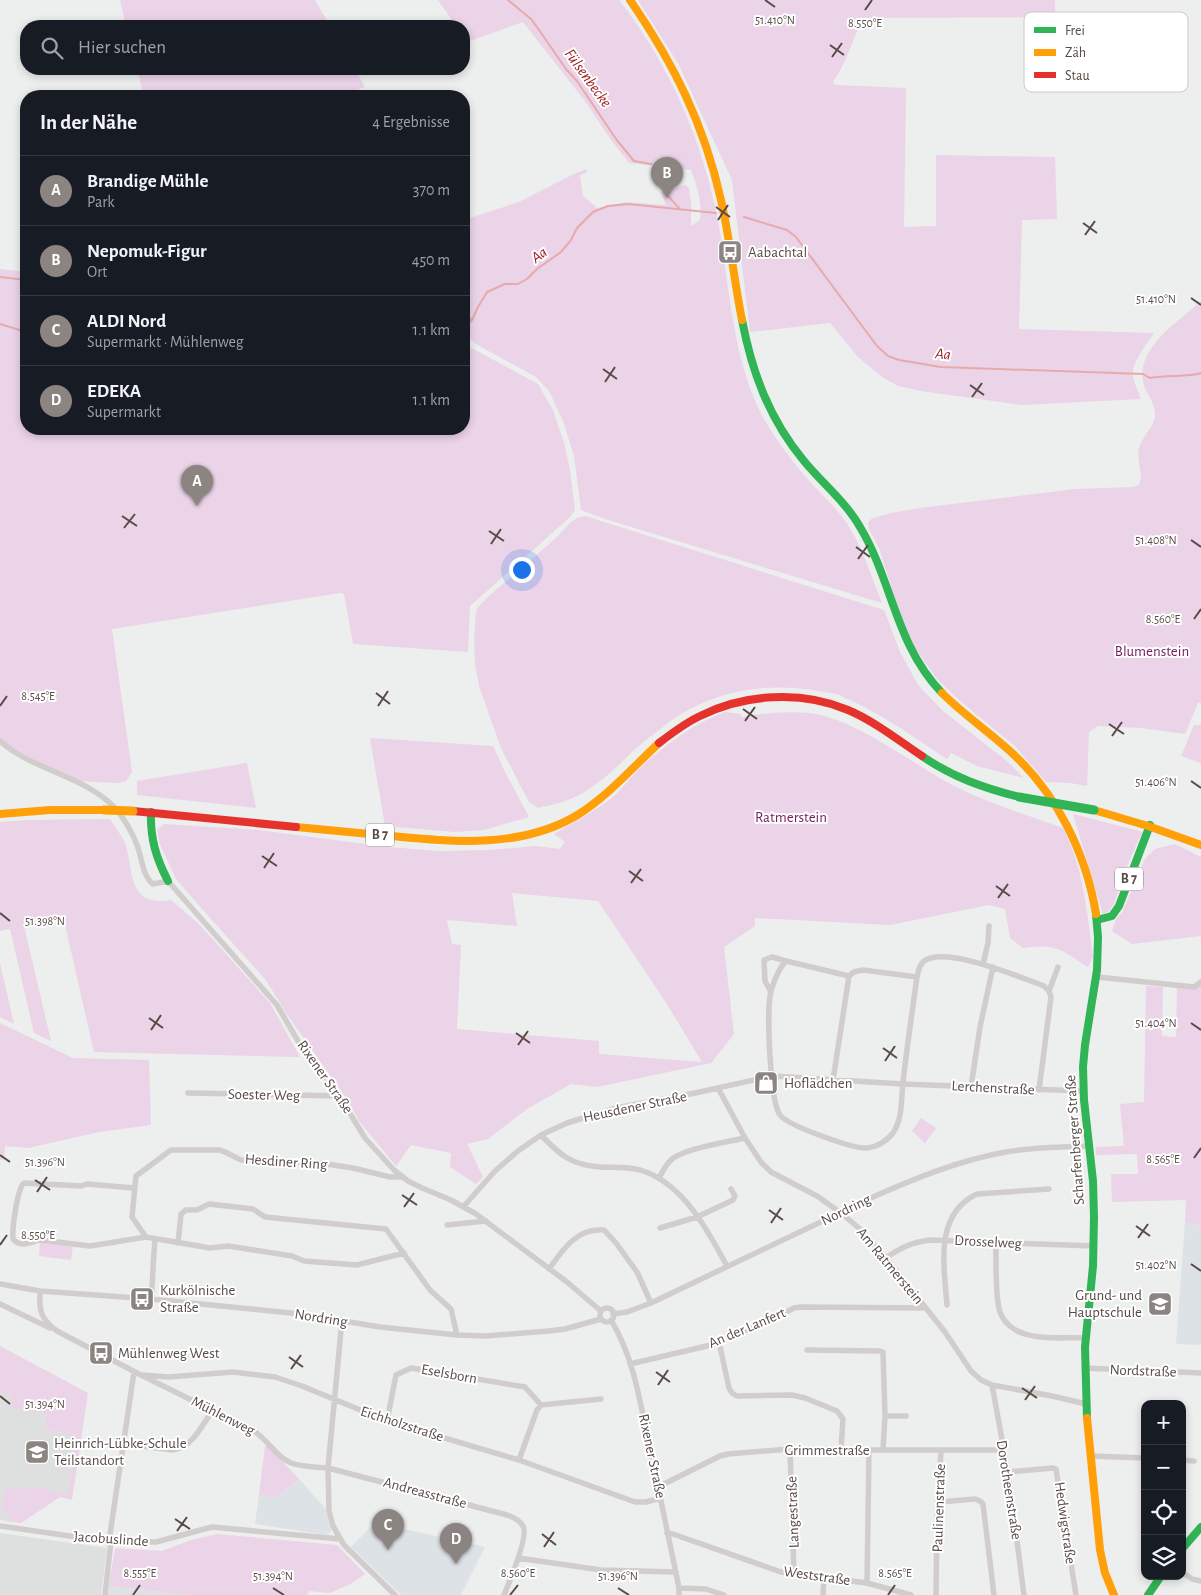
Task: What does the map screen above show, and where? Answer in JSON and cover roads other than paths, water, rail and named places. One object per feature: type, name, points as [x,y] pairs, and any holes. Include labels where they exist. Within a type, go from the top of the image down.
[{"type":"street","name":"Scharfenberger Straße","points":[[630,0],[668,58],[705,141],[720,191],[743,329],[752,367],[765,402],[787,440],[858,524],[876,557],[906,644],[926,676],[947,698],[1017,758],[1044,789],[1061,814],[1084,865],[1093,895],[1097,920],[1098,947],[1097,977],[1085,1039],[1083,1064],[1083,1091],[1094,1182],[1094,1246],[1084,1368],[1090,1456],[1100,1550],[1108,1581],[1114,1595]]},
{"type":"street","name":"B 7","points":[[0,814],[50,810],[151,812],[438,841],[486,842],[534,834],[571,819],[592,806],[662,740],[688,722],[719,707],[756,698],[775,697],[807,699],[834,705],[856,714],[943,769],[987,788],[1019,797],[1094,810],[1150,825],[1201,845]]},
{"type":"street","points":[[0,741],[22,757],[90,789],[109,802],[124,819],[131,831],[142,858],[147,879],[153,884],[168,880],[155,854],[151,834],[151,812]]},
{"type":"street","name":"B 7","points":[[1097,920],[1112,916],[1119,906],[1150,825]]},
{"type":"street","name":"Rixener Straße","points":[[168,880],[273,1000],[309,1060],[332,1084],[365,1138],[402,1177],[464,1206],[583,1295],[601,1311]]},
{"type":"street","points":[[983,964],[988,944],[989,926]]},
{"type":"street","points":[[771,992],[765,982],[764,960],[772,957],[849,976]]},
{"type":"street","points":[[786,961],[782,965],[771,992],[769,1028],[776,1108],[784,1119],[809,1131],[859,1148],[878,1146],[892,1135],[900,1115],[902,1084],[917,976],[919,968],[924,962],[932,958],[953,958],[994,967],[1044,986],[1049,991],[1051,998],[1039,1090]]},
{"type":"street","points":[[972,1088],[980,1027],[994,967]]},
{"type":"street","points":[[1049,991],[1058,967]]},
{"type":"street","points":[[833,1080],[849,976],[854,972],[863,970],[917,976]]},
{"type":"street","points":[[1097,977],[1194,987],[1201,982]]},
{"type":"street","name":"Lerchenstraße","points":[[718,1088],[772,1076],[972,1088],[1083,1091]]},
{"type":"street","name":"Heusdener Straße","points":[[464,1206],[500,1167],[518,1151],[541,1135],[593,1114],[718,1088]]},
{"type":"street","name":"Am Ratmerstein","points":[[718,1088],[745,1138],[761,1162],[771,1172],[817,1196],[860,1229],[886,1258],[945,1332],[971,1371],[981,1380],[992,1386],[1086,1404]]},
{"type":"street","name":"Soester Weg","points":[[188,1093],[340,1096]]},
{"type":"street","points":[[541,1135],[558,1153],[570,1160],[584,1165],[623,1167],[644,1171],[669,1184],[697,1217],[716,1245],[727,1266]]},
{"type":"street","points":[[659,1178],[670,1161],[675,1157],[686,1152],[745,1138]]},
{"type":"street","name":"Nordring","points":[[612,1317],[650,1303],[904,1183],[972,1160],[1007,1152],[1090,1146]]},
{"type":"street","name":"Hesdiner Ring","points":[[146,1237],[132,1217],[135,1178],[137,1174],[173,1150],[220,1150],[241,1160],[320,1163],[353,1168],[390,1177],[402,1177]]},
{"type":"street","points":[[134,1188],[87,1184],[81,1186],[24,1183],[20,1188],[15,1210],[13,1239],[18,1243],[28,1244],[41,1240],[90,1246],[146,1237],[214,1249],[228,1246],[292,1256],[304,1261],[357,1265],[404,1253]]},
{"type":"street","points":[[660,1228],[697,1217],[733,1200],[735,1196],[731,1189]]},
{"type":"street","points":[[947,1305],[944,1240],[954,1213],[968,1198],[977,1194],[1049,1189]]},
{"type":"street","points":[[178,1243],[181,1214],[186,1210],[197,1210],[209,1204],[253,1209],[265,1217],[386,1229],[432,1292],[451,1309],[457,1335]]},
{"type":"street","points":[[446,1225],[486,1221]]},
{"type":"street","points":[[549,1269],[574,1238],[598,1229],[604,1230],[637,1272],[650,1303]]},
{"type":"street","points":[[151,1299],[155,1240]]},
{"type":"street","name":"Drosselweg","points":[[886,1258],[902,1248],[922,1241],[944,1240],[1094,1246]]},
{"type":"street","points":[[996,1243],[998,1299],[1000,1312],[1006,1322],[1013,1329],[1037,1337],[1086,1338]]},
{"type":"street","points":[[0,1284],[40,1291]]},
{"type":"street","name":"Nordring","points":[[40,1291],[151,1299],[295,1313],[380,1328],[457,1335],[485,1336],[549,1331],[601,1319]]},
{"type":"street","name":"Mühlenweg","points":[[40,1291],[39,1306],[41,1314],[47,1323],[57,1330],[136,1373],[262,1436],[289,1462],[328,1468]]},
{"type":"street","name":"Mühlenweg","points":[[0,1304],[57,1330]]},
{"type":"street","points":[[607,1308],[612,1310],[612,1317],[605,1322],[601,1319],[601,1311],[607,1308]]},
{"type":"street","name":"An der Lanfert","points":[[630,1364],[685,1352],[719,1342],[794,1308],[926,1308]]},
{"type":"street","name":"Rixener Straße","points":[[612,1317],[625,1345],[641,1406],[680,1595]]},
{"type":"street","points":[[342,1320],[328,1468],[328,1507],[333,1526],[340,1540],[395,1595]]},
{"type":"street","points":[[719,1342],[729,1388],[732,1393],[737,1396],[792,1395],[805,1398],[837,1411],[843,1419],[841,1449]]},
{"type":"street","points":[[807,1350],[880,1350],[883,1352],[885,1416],[883,1450]]},
{"type":"street","name":"Eselsborn","points":[[387,1421],[396,1375],[411,1368],[526,1387],[541,1405]]},
{"type":"street","name":"Nordstraße","points":[[1084,1368],[1201,1373]]},
{"type":"street","name":"Eichholzstraße","points":[[136,1373],[168,1377],[233,1372],[269,1376],[302,1386],[387,1421],[519,1460],[635,1502],[646,1502],[661,1498]]},
{"type":"street","points":[[105,1595],[110,1541],[136,1373]]},
{"type":"street","points":[[168,1377],[165,1382],[169,1389]]},
{"type":"street","name":"Dorotheenstraße","points":[[992,1386],[1008,1472],[1024,1595]]},
{"type":"street","points":[[519,1460],[541,1405],[602,1399]]},
{"type":"street","points":[[124,1444],[178,1449],[192,1440],[212,1410]]},
{"type":"street","points":[[885,1416],[906,1416]]},
{"type":"street","name":"Grimmestraße","points":[[658,1487],[720,1456],[733,1453],[790,1449],[1003,1450]]},
{"type":"street","name":"Langestraße","points":[[790,1449],[794,1574]]},
{"type":"street","points":[[867,1582],[869,1450]]},
{"type":"street","name":"Paulinenstraße","points":[[936,1595],[941,1451]]},
{"type":"street","points":[[1090,1456],[1141,1458]]},
{"type":"street","points":[[1186,1461],[1194,1462]]},
{"type":"street","name":"Andreasstraße","points":[[328,1468],[507,1515],[520,1523],[525,1532],[518,1558]]},
{"type":"street","name":"Hedwigstraße","points":[[1008,1472],[1056,1469],[1076,1595]]},
{"type":"street","points":[[938,1502],[975,1499],[983,1504],[994,1595]]},
{"type":"street","name":"Jacobuslinde","points":[[0,1526],[110,1541],[156,1542],[212,1527],[340,1540]]},
{"type":"street","points":[[1186,1544],[1201,1527]]},
{"type":"street","name":"Weststraße","points":[[667,1533],[794,1574],[867,1582],[911,1595]]},
{"type":"street","points":[[504,1595],[518,1558],[601,1570],[676,1572]]},
{"type":"street","points":[[1186,1575],[1192,1579],[1201,1581]]},
{"type":"street","points":[[823,1595],[824,1578]]},
{"type":"street","points":[[1148,1595],[1158,1580]]},
{"type":"street","points":[[679,1588],[706,1589],[724,1595]]},
{"type":"waterway","name":"Fülsenbecke","points":[[508,0],[531,19],[566,69],[577,81],[616,139],[634,161],[651,164]]},
{"type":"waterway","name":"Fülsenbecke","points":[[658,173],[662,188],[679,208]]},
{"type":"waterway","name":"Aa","points":[[470,319],[473,318],[487,292],[505,284],[518,284],[527,279],[537,269],[561,252],[571,240],[577,228],[593,212],[608,206],[628,204],[716,213]]},
{"type":"waterway","name":"Aa","points":[[744,217],[787,230],[796,237],[877,346],[888,356],[899,360],[941,367],[1143,374],[1150,378],[1201,373]]},
{"type":"waterway","points":[[0,277],[20,279]]},
{"type":"waterway","name":"Aa","points":[[470,322],[473,319]]},
{"type":"waterway","name":"Aa","points":[[0,324],[20,330]]},
{"type":"place","name":"Nepomuk-Figur","points":[[667,198]]},
{"type":"place","name":"Aabachtal","points":[[730,252]]},
{"type":"place","name":"Brandige Mühle","points":[[197,506]]},
{"type":"place","name":"Hoflädchen","points":[[766,1083]]},
{"type":"place","name":"Kurkölnische Straße","points":[[142,1299]]},
{"type":"place","name":"Grund- und Hauptschule","points":[[1160,1304]]},
{"type":"place","name":"Mühlenweg West","points":[[101,1353]]},
{"type":"place","name":"Heinrich-Lübke-Schule Teilstandort","points":[[37,1452]]},
{"type":"place","name":"ALDI Nord","points":[[388,1550]]},
{"type":"place","name":"EDEKA","points":[[456,1564]]},
{"type":"park label","name":"Blumenstein","points":[[1152,651]]},
{"type":"park label","name":"Ratmerstein","points":[[791,817]]}]
